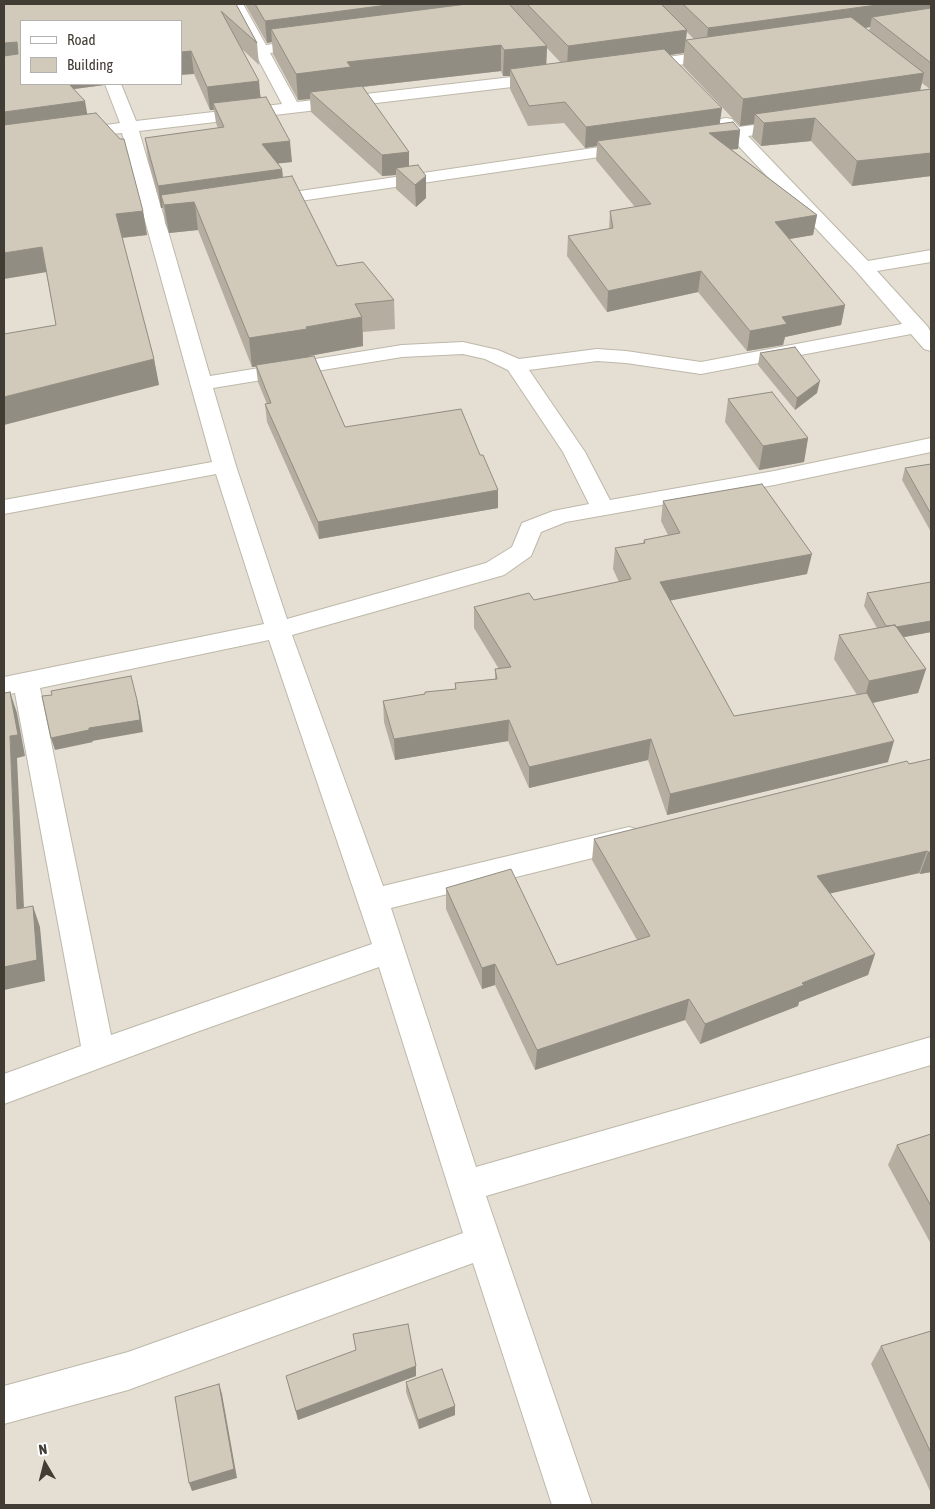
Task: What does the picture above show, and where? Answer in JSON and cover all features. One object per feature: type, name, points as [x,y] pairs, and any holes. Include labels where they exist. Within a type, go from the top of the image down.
[{"type":"street","points":[[236,4],[292,108]]},
{"type":"street","points":[[260,50],[327,41]]},
{"type":"street","points":[[689,45],[702,58]]},
{"type":"street","points":[[620,68],[739,52]]},
{"type":"street","points":[[100,130],[562,76],[549,61]]},
{"type":"street","points":[[668,62],[681,76]]},
{"type":"street","points":[[113,85],[163,216],[202,384],[225,466],[278,630],[373,900],[465,1186],[572,1505]]},
{"type":"street","points":[[714,111],[864,268],[918,327],[931,345]]},
{"type":"street","points":[[691,139],[803,123]]},
{"type":"street","points":[[251,203],[654,144]]},
{"type":"street","points":[[864,268],[931,256]]},
{"type":"street","points":[[516,366],[597,356],[626,356],[701,368],[918,327]]},
{"type":"street","points":[[202,384],[402,351],[463,348],[491,354],[516,366],[574,452],[603,508]]},
{"type":"street","points":[[98,1055],[15,684],[278,630],[495,569],[523,551],[530,528],[561,516],[774,478],[931,445]]},
{"type":"street","points":[[4,508],[225,466]]},
{"type":"street","points":[[373,900],[658,831]]},
{"type":"street","points":[[4,1089],[389,951]]},
{"type":"street","points":[[465,1186],[931,1051]]},
{"type":"street","points":[[4,1404],[128,1371],[484,1242]]},
{"type":"shaded area","points":[[4,4],[931,4],[931,1505],[4,1505]]},
{"type":"building","points":[[4,4],[236,4],[257,43],[221,11],[259,81],[207,87],[191,51],[182,52],[182,20],[20,20],[20,85],[70,85],[85,101],[4,112],[4,56],[18,54],[17,42],[4,43]]},
{"type":"building","points":[[255,4],[395,4],[265,21]]},
{"type":"building","points":[[467,4],[509,4],[547,46],[504,50],[501,45],[347,62],[351,67],[296,74],[271,29]]},
{"type":"building","points":[[527,4],[661,4],[687,30],[568,46]]},
{"type":"building","points":[[683,4],[884,4],[708,28]]},
{"type":"building","points":[[931,8],[931,63],[872,17]]},
{"type":"building","points":[[851,17],[924,73],[743,99],[686,40]]},
{"type":"building","points":[[664,49],[722,108],[586,127],[565,102],[529,106],[510,69]]},
{"type":"building","points":[[362,86],[409,152],[382,155],[310,92]]},
{"type":"building","points":[[931,89],[931,153],[857,161],[815,118],[764,123],[755,114]]},
{"type":"building","points":[[266,97],[290,141],[262,144],[282,169],[158,186],[145,138],[224,127],[213,103]]},
{"type":"building","points":[[96,113],[120,139],[124,139],[143,211],[116,214],[154,359],[4,397],[4,334],[56,325],[42,247],[4,253],[4,125]]},
{"type":"building","points":[[733,122],[740,130],[709,133],[817,215],[775,222],[845,305],[782,317],[787,324],[750,331],[701,271],[608,291],[568,236],[613,228],[610,211],[651,204],[597,141]]},
{"type":"building","points":[[418,165],[426,176],[415,185],[396,168]]},
{"type":"building","points":[[292,176],[337,266],[363,262],[394,300],[355,304],[362,317],[306,327],[307,329],[249,338],[194,202],[164,205],[161,195]]},
{"type":"building","points":[[795,347],[820,381],[797,398],[760,353]]},
{"type":"building","points":[[314,356],[345,427],[461,409],[480,455],[483,455],[498,490],[318,522],[265,404],[271,403],[256,365]]},
{"type":"building","points":[[772,392],[808,438],[763,446],[728,399]]},
{"type":"building","points":[[931,464],[931,514],[905,468]]},
{"type":"building","points":[[762,484],[812,554],[660,582],[734,716],[867,693],[894,741],[670,794],[651,739],[529,767],[509,720],[394,739],[383,701],[425,694],[425,692],[456,689],[455,683],[497,679],[495,669],[511,667],[474,607],[529,593],[534,600],[631,579],[615,548],[645,543],[644,540],[680,533],[663,501]]},
{"type":"building","points":[[931,582],[931,621],[896,627],[895,625],[886,626],[867,593]]},
{"type":"building","points":[[895,625],[926,669],[869,681],[839,635]]},
{"type":"building","points":[[131,676],[140,720],[89,728],[89,730],[51,738],[42,696],[52,695],[51,691]]},
{"type":"building","points":[[10,692],[18,735],[10,736],[17,909],[33,906],[37,960],[4,967],[4,693]]},
{"type":"building","points":[[931,759],[931,852],[927,851],[817,876],[875,954],[802,983],[804,985],[705,1024],[689,999],[537,1050],[495,964],[482,968],[446,888],[511,869],[557,965],[650,936],[594,839],[907,761],[909,764]]},
{"type":"building","points":[[931,1134],[931,1206],[897,1145]]},
{"type":"building","points":[[408,1324],[416,1366],[296,1411],[286,1376],[356,1350],[353,1334]]},
{"type":"building","points":[[931,1331],[931,1453],[881,1346]]},
{"type":"building","points":[[442,1369],[455,1406],[418,1420],[406,1382]]},
{"type":"building","points":[[219,1384],[234,1469],[189,1483],[175,1397]]}]
